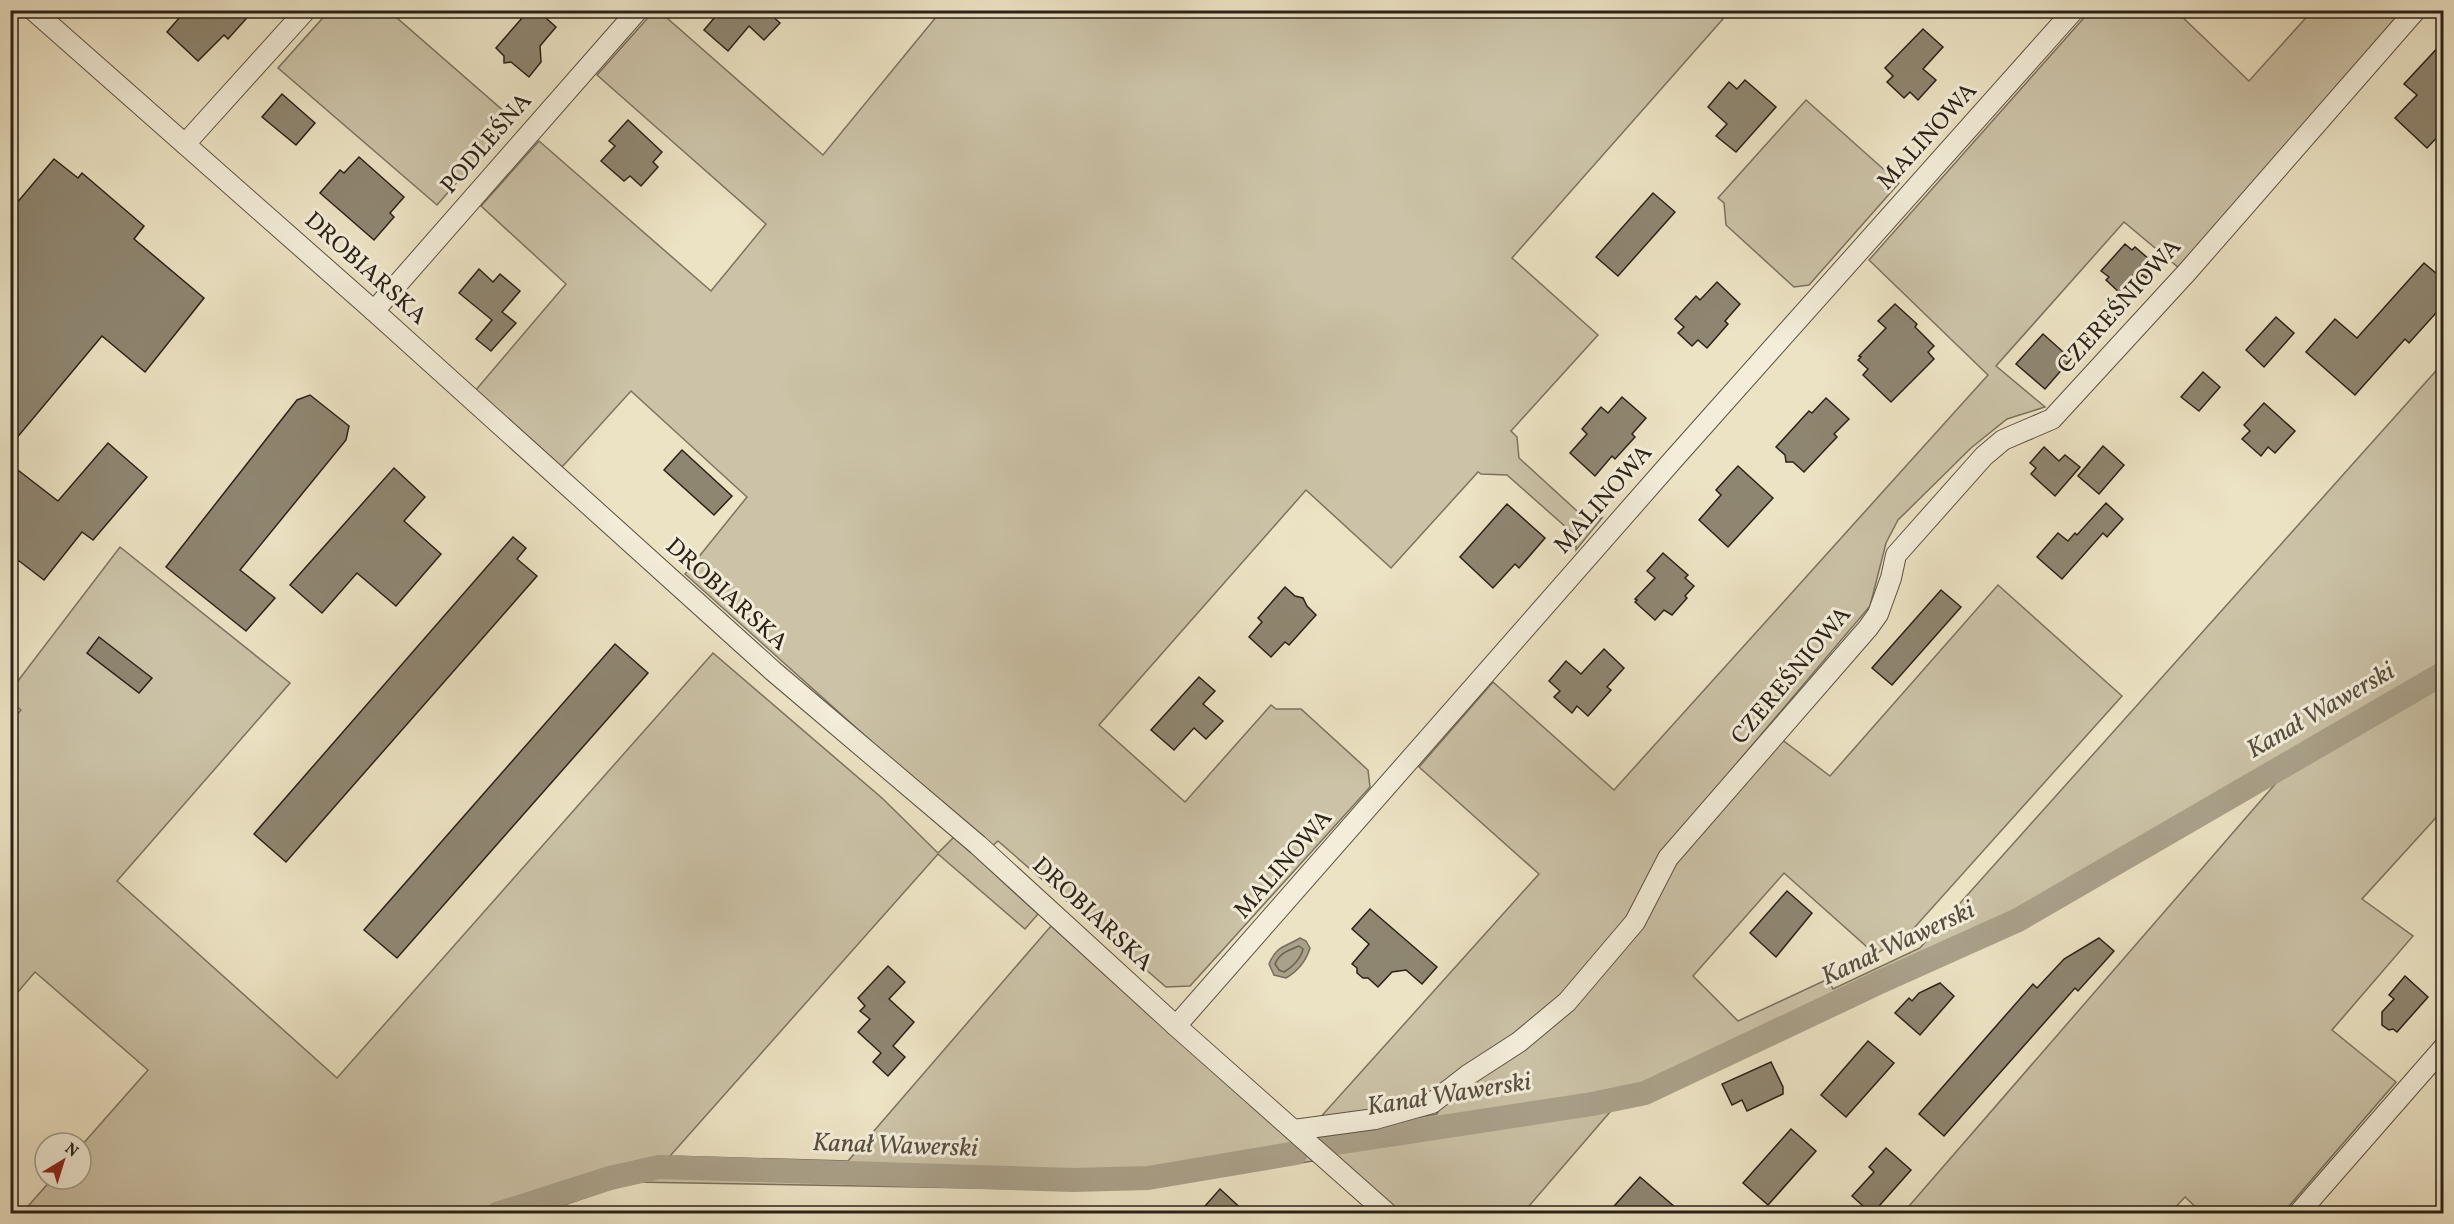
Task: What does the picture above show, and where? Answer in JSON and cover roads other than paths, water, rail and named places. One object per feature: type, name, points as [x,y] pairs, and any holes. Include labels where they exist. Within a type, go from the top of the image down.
[{"type":"street","name":"DROBIARSKA","points":[[33,10],[374,311],[773,671],[978,845],[1176,1026],[1388,1214]]},
{"type":"street","points":[[185,144],[306,10]]},
{"type":"street","name":"PODLEŚNA","points":[[374,311],[638,10]]},
{"type":"street","name":"MALINOWA","points":[[1176,1026],[1680,453],[2074,10]]},
{"type":"street","name":"CZEREŚNIOWA","points":[[1294,1130],[1375,1119],[1432,1103],[1468,1075],[1519,1042],[1566,1002],[1635,922],[1668,858],[1868,628],[1878,614],[1891,578],[1896,555],[1984,456],[2002,440],[2052,419],[2188,271],[2416,10]]},
{"type":"street","points":[[2298,1214],[2444,1047]]},
{"type":"water","points":[[1300,938],[1306,941],[1310,948],[1304,961],[1286,978],[1274,975],[1269,964],[1275,953]]},
{"type":"waterway","name":"Kanał Wawerski","points":[[1330,1144],[1592,1104],[1645,1093],[1880,982],[2018,920],[2444,673]]},
{"type":"waterway","name":"Kanał Wawerski","points":[[497,1214],[610,1178],[659,1167],[1073,1180],[1148,1178],[1296,1153]]}]
